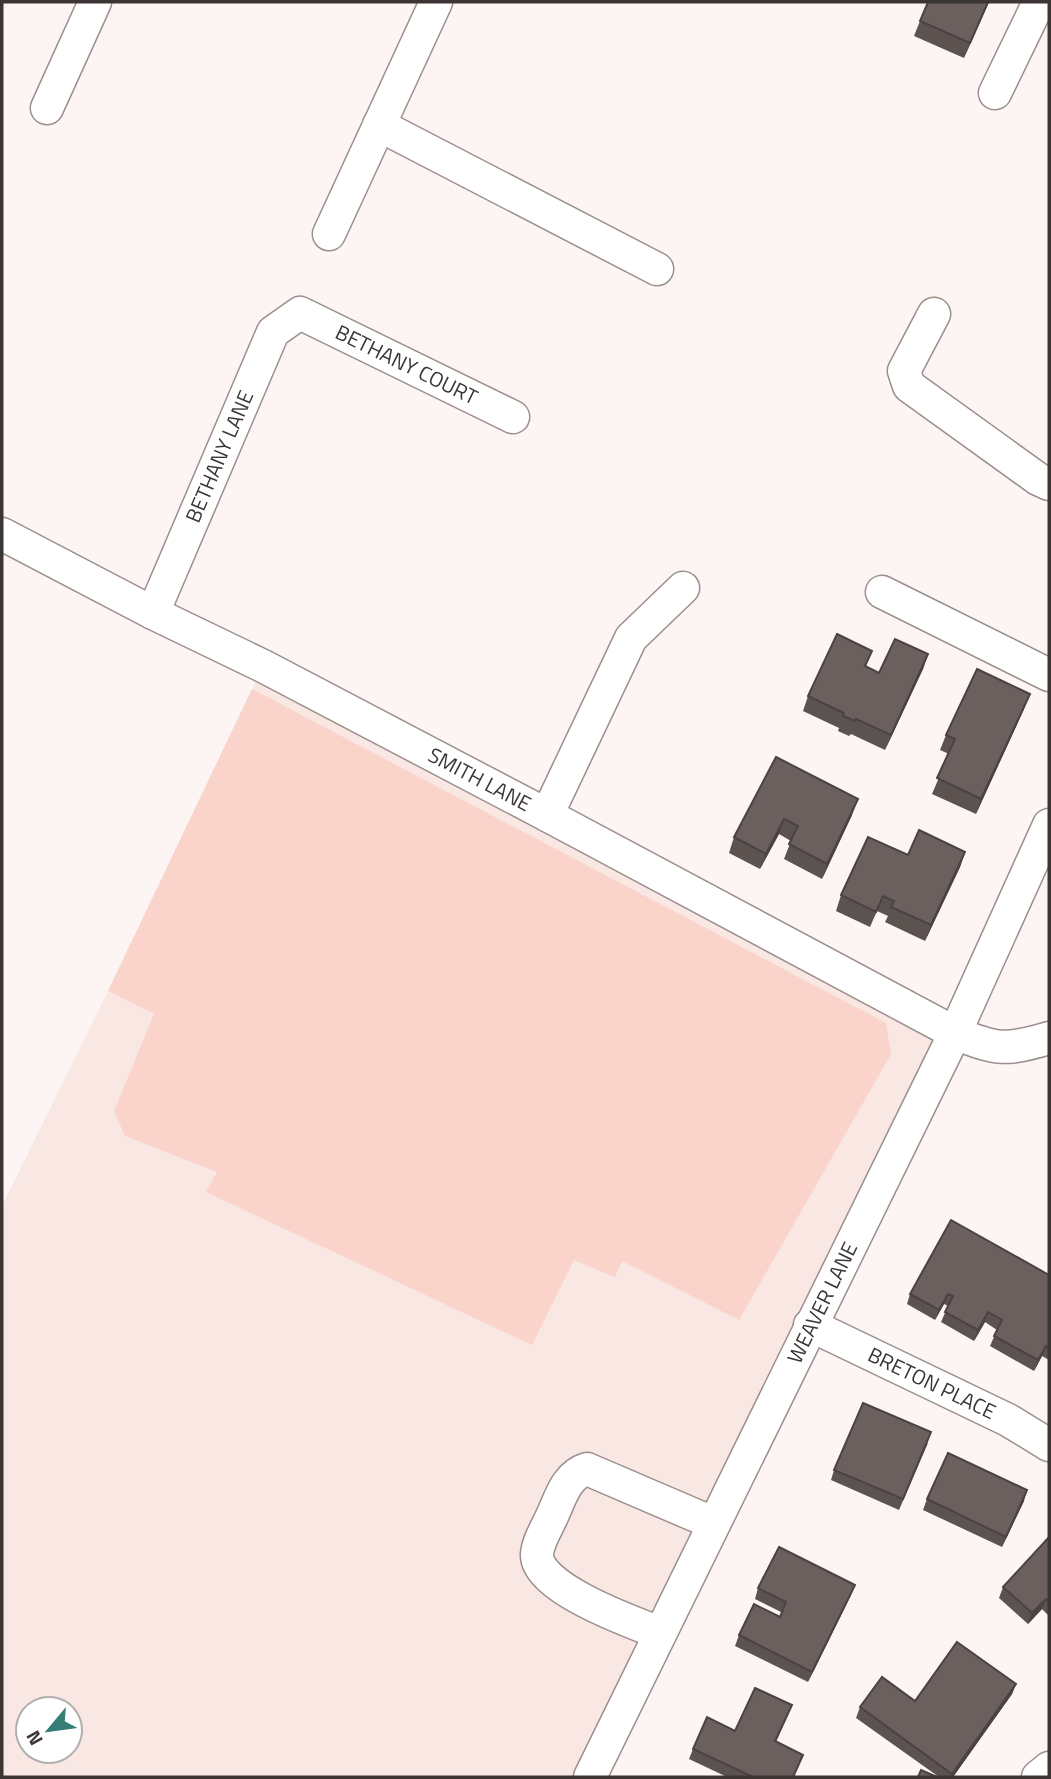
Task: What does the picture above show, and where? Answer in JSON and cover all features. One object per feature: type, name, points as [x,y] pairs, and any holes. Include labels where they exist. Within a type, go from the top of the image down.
[{"type":"street","points":[[47,108],[95,2]]},
{"type":"street","points":[[328,234],[436,2]]},
{"type":"street","points":[[995,93],[1039,2]]},
{"type":"street","points":[[379,125],[657,269]]},
{"type":"street","name":"BETHANY COURT","points":[[300,313],[513,417]]},
{"type":"street","name":"BETHANY LANE","points":[[153,613],[273,332],[300,313]]},
{"type":"street","points":[[934,314],[904,371],[909,386],[1038,479],[1049,484]]},
{"type":"street","name":"SMITH LANE","points":[[2,534],[153,613],[263,666],[955,1033],[988,1046],[1016,1047],[1049,1038]]},
{"type":"street","points":[[547,815],[631,638],[683,588]]},
{"type":"street","points":[[882,592],[1049,675]]},
{"type":"street","name":"WEAVER LANE","points":[[590,1777],[955,1033],[1049,825]]},
{"type":"street","name":"BRETON PLACE","points":[[810,1325],[1009,1420],[1049,1445]]},
{"type":"street","points":[[660,1633],[604,1611],[576,1596],[554,1581],[541,1566],[537,1556],[540,1542],[568,1482],[580,1471],[587,1469],[713,1523]]},
{"type":"street","points":[[1038,1777],[1049,1768]]},
{"type":"shaded area","points":[[263,666],[955,1033],[590,1777],[2,1777],[2,1206]]},
{"type":"shaded area","points":[[252,689],[886,1023],[891,1054],[739,1320],[622,1261],[615,1277],[574,1260],[532,1345],[206,1192],[217,1172],[125,1136],[114,1111],[154,1014],[108,991]]},
{"type":"building","points":[[928,2],[988,2],[970,43],[920,21]]},
{"type":"building","points":[[837,634],[872,651],[865,666],[879,673],[895,639],[928,654],[891,735],[843,716],[844,713],[808,696]]},
{"type":"building","points":[[977,669],[1030,694],[981,799],[937,778],[955,739],[946,735]]},
{"type":"building","points":[[776,757],[858,799],[827,864],[789,844],[798,826],[784,819],[766,854],[734,837]]},
{"type":"building","points":[[919,830],[965,852],[931,925],[891,907],[894,901],[883,896],[876,912],[841,895],[868,837],[908,855]]},
{"type":"building","points":[[951,1220],[1049,1275],[1049,1348],[1046,1346],[1038,1360],[994,1336],[1002,1320],[988,1312],[978,1330],[945,1312],[953,1296],[948,1294],[939,1310],[910,1294]]},
{"type":"building","points":[[863,1403],[931,1432],[903,1499],[834,1470]]},
{"type":"building","points":[[948,1453],[1027,1490],[1006,1537],[927,1499]]},
{"type":"building","points":[[1049,1537],[1049,1602],[1046,1599],[1032,1613],[1003,1587]]},
{"type":"building","points":[[779,1547],[855,1585],[812,1672],[739,1635],[754,1604],[780,1617],[786,1602],[758,1588]]},
{"type":"building","points":[[957,1642],[1016,1684],[952,1774],[860,1707],[882,1677],[915,1701]]},
{"type":"building","points":[[755,1688],[792,1705],[775,1741],[803,1755],[793,1777],[753,1777],[693,1749],[707,1717],[735,1731]]},
{"type":"building","points":[[921,1770],[937,1777],[918,1777]]}]
